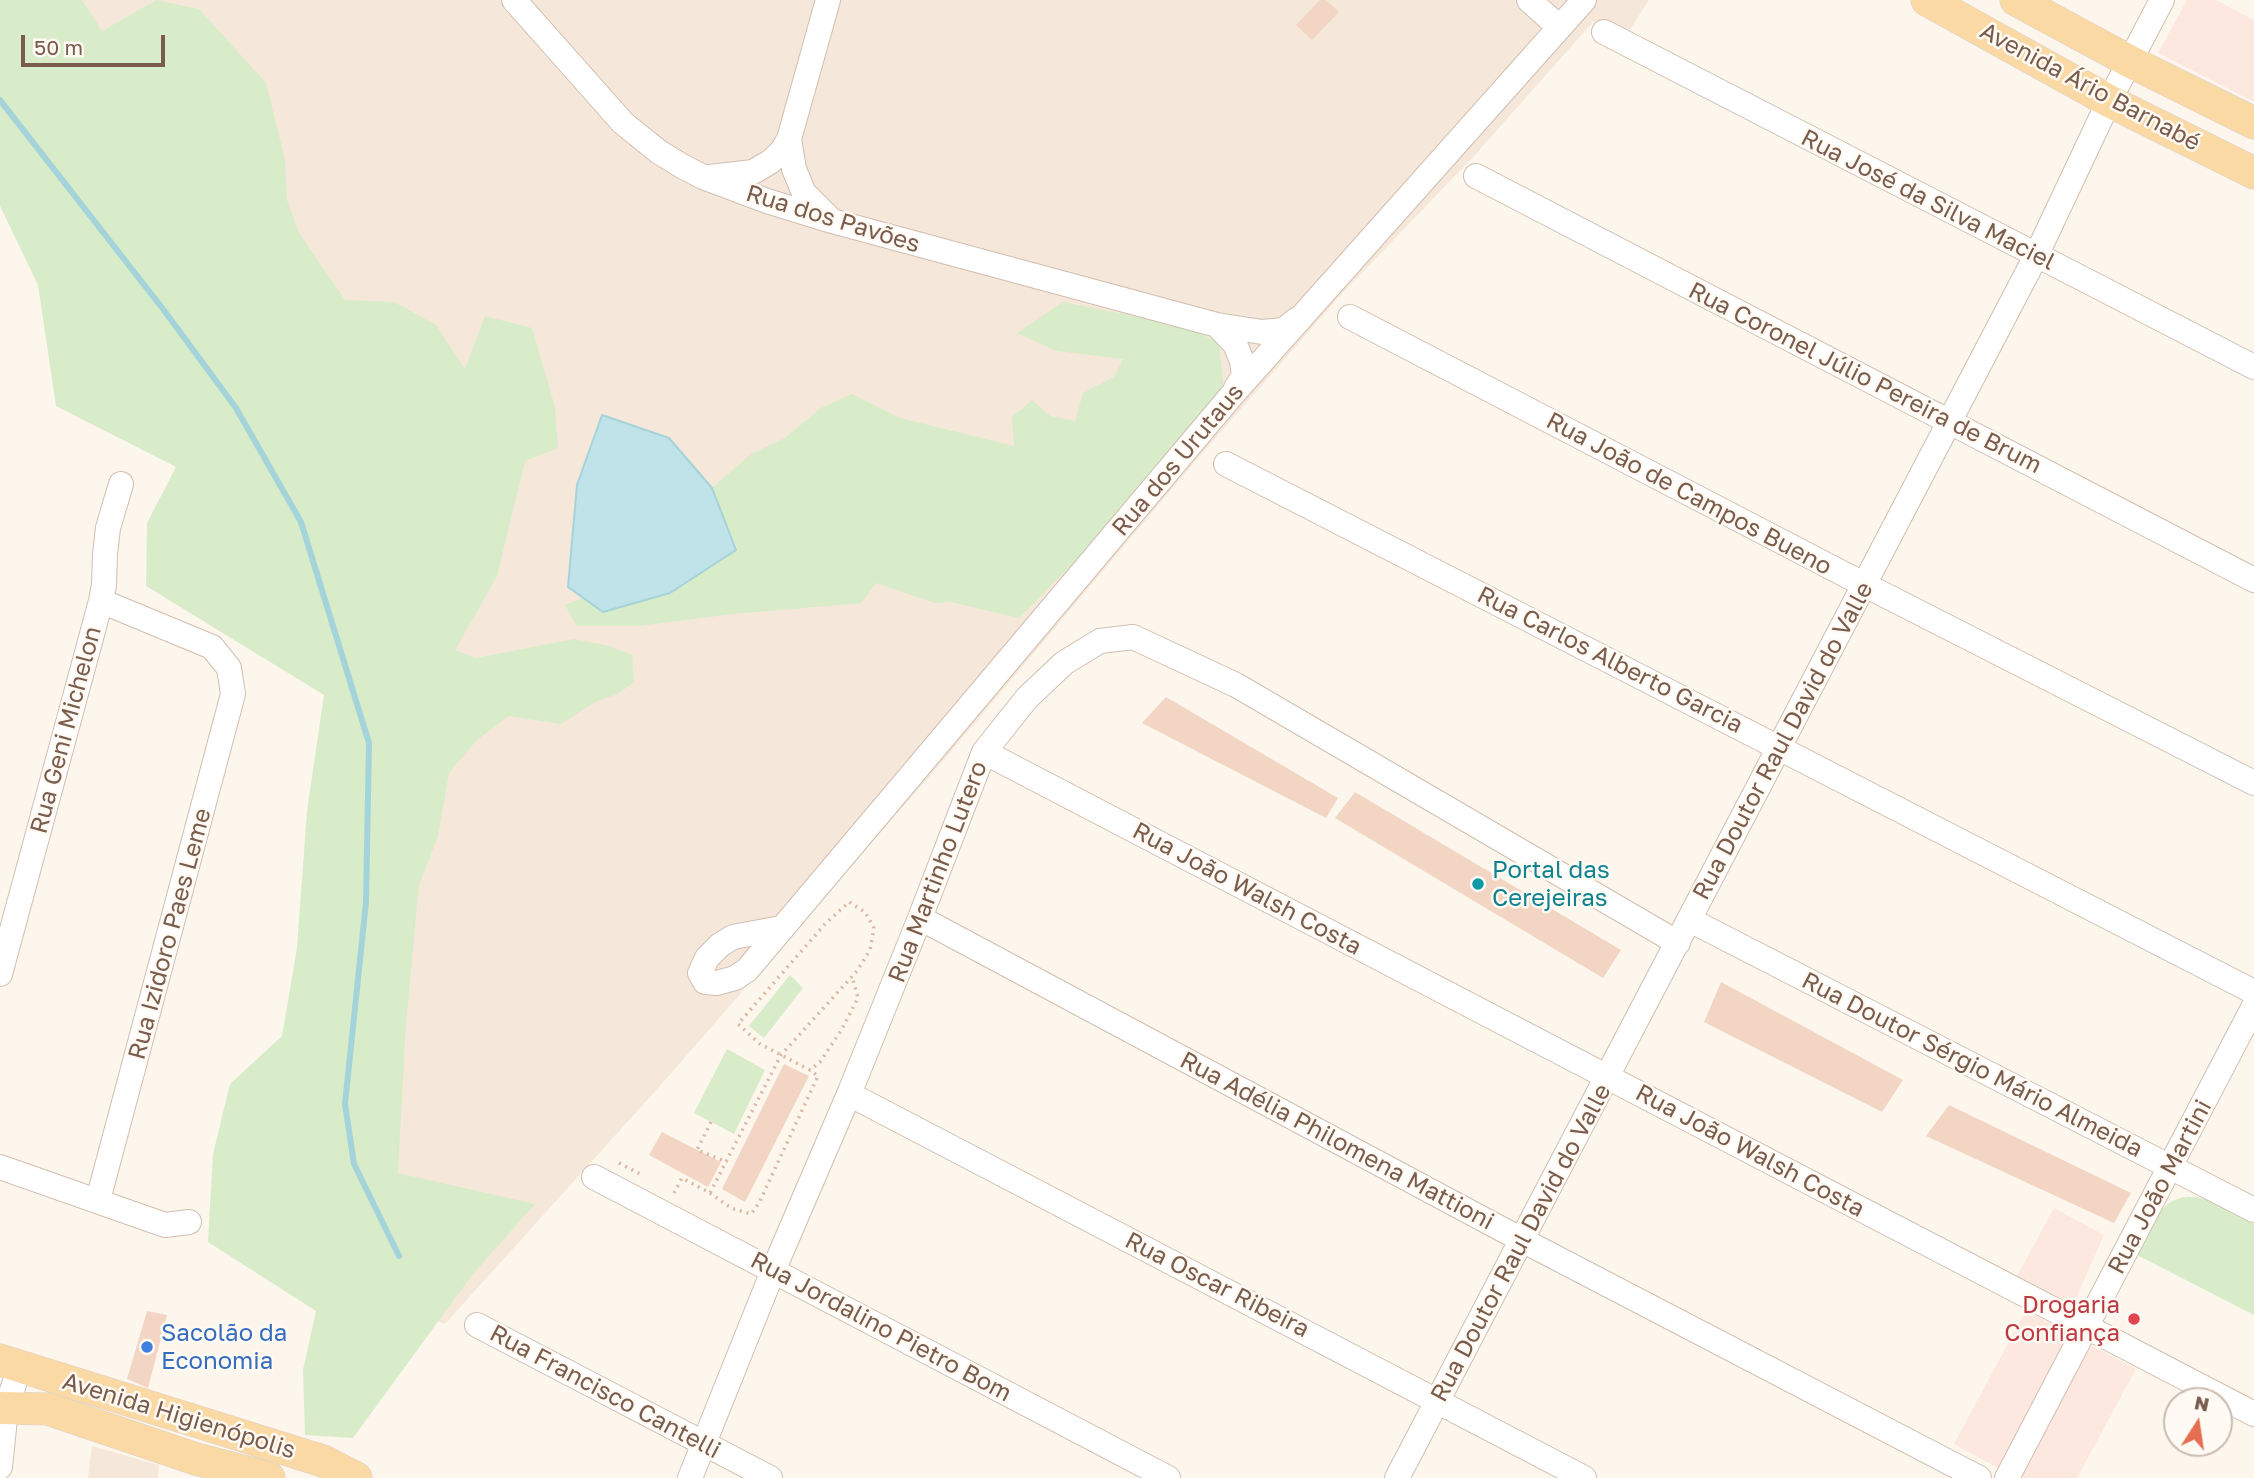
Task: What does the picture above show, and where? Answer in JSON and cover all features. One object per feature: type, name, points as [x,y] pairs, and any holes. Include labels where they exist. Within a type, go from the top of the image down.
[{"type":"main road","name":"Avenida Ário Barnabé","points":[[1927,0],[2109,101],[2254,173]]},
{"type":"main road","name":"Avenida Ário Barnabé","points":[[2016,0],[2129,61],[2254,123]]},
{"type":"main road","name":"Avenida Higienópolis","points":[[10,1363],[323,1461],[356,1478]]},
{"type":"main road","name":"Avenida Higienópolis","points":[[3,1409],[48,1409],[195,1468],[269,1478]]},
{"type":"street","name":"Rua dos Pavões","points":[[514,0],[623,123],[659,152],[703,177],[832,221],[1217,325],[1262,332],[1284,330],[1307,312]]},
{"type":"street","points":[[703,177],[737,176],[753,172],[782,151],[789,139],[828,0]]},
{"type":"street","points":[[1529,0],[1559,27]]},
{"type":"street","name":"Rua dos Urutaus","points":[[781,928],[1232,395],[1584,0]]},
{"type":"street","name":"Rua Doutor Raul David do Valle","points":[[1397,1478],[2036,256],[2109,101],[2162,0]]},
{"type":"street","name":"Rua José da Silva Maciel","points":[[1604,32],[2254,367]]},
{"type":"street","points":[[789,139],[794,169],[804,193],[832,221]]},
{"type":"street","name":"Rua Coronel Júlio Pereira de Brum","points":[[1476,177],[2254,580]]},
{"type":"street","name":"Rua João de Campos Bueno","points":[[1350,317],[1864,585],[2254,782]]},
{"type":"street","points":[[1217,325],[1235,344],[1242,361],[1244,376],[1232,395]]},
{"type":"street","name":"Rua Carlos Alberto Garcia","points":[[1226,464],[2254,992]]},
{"type":"street","name":"Rua Geni Michelon","points":[[0,974],[101,601],[108,528],[121,484]]},
{"type":"street","name":"Rua Izidoro Paes Leme","points":[[98,1200],[232,703],[233,685],[229,668],[218,653],[204,642],[101,601]]},
{"type":"street","name":"Rua Martinho Lutero","points":[[690,1478],[773,1271],[849,1094],[984,752],[1027,698],[1063,663],[1100,641],[1133,637],[1236,685],[1678,943]]},
{"type":"street","name":"Rua João Walsh Costa","points":[[984,752],[2254,1414]]},
{"type":"street","name":"Rua Adélia Philomena Mattioni","points":[[920,918],[1522,1240],[1979,1478]]},
{"type":"street","name":"Rua Doutor Sérgio Mário Almeida","points":[[1690,920],[2254,1210]]},
{"type":"street","name":"Rua João Martini","points":[[2007,1478],[2254,1006]]},
{"type":"street","name":"Rua Oscar Ribeira","points":[[849,1094],[1584,1478]]},
{"type":"street","points":[[0,1167],[165,1226],[189,1222]]},
{"type":"street","name":"Rua Jordalino Pietro Bom","points":[[594,1177],[1168,1478]]},
{"type":"street","name":"Rua Francisco Cantelli","points":[[477,1325],[770,1478]]},
{"type":"street","points":[[0,1466],[3,1409],[10,1363]]},
{"type":"street","points":[[195,1468],[214,1427]]},
{"type":"path","points":[[674,1193],[682,1178],[731,1208],[751,1214],[759,1203],[818,1076],[810,1070],[781,1055],[760,1044],[738,1024],[825,924],[849,902],[865,912],[874,928],[870,950],[852,976],[781,1055],[710,1193]]},
{"type":"path","points":[[810,1070],[820,1062],[842,1029],[858,998],[852,976]]},
{"type":"path","points":[[711,1122],[697,1150],[727,1163]]},
{"type":"shaded area","points":[[20,0],[1649,0],[1627,34],[1604,22],[1593,22],[1474,156],[1338,298],[1192,465],[948,755],[667,1078],[445,1324],[297,1268],[374,453]]},
{"type":"shaded area","points":[[2187,0],[2216,0],[2254,20],[2254,102],[2158,53]]},
{"type":"shaded area","points":[[2054,1208],[2104,1235],[2073,1305],[2017,1276]]},
{"type":"shaded area","points":[[2026,1310],[2071,1334],[1998,1468],[1954,1444]]},
{"type":"shaded area","points":[[2091,1345],[2136,1369],[2077,1478],[2019,1478]]},
{"type":"shaded area","points":[[92,1446],[159,1465],[158,1478],[88,1478]]},
{"type":"green space","points":[[0,0],[82,0],[102,31],[156,0],[199,9],[266,83],[285,160],[287,200],[299,233],[345,300],[394,302],[436,325],[465,369],[485,316],[532,328],[555,407],[558,448],[525,461],[497,576],[455,650],[476,658],[574,639],[609,646],[632,655],[634,682],[618,694],[595,702],[561,724],[508,716],[476,741],[449,773],[438,836],[419,885],[406,1024],[398,1173],[535,1204],[472,1275],[353,1438],[305,1435],[303,1370],[316,1311],[208,1242],[213,1154],[230,1084],[282,1036],[297,948],[307,811],[324,695],[146,586],[147,523],[176,467],[56,406],[38,285],[0,206]]},
{"type":"green space","points":[[1063,302],[1179,325],[1219,342],[1224,392],[1104,532],[1019,618],[951,602],[935,603],[876,583],[861,603],[733,614],[639,626],[577,626],[565,605],[582,598],[603,612],[670,593],[735,551],[712,488],[751,454],[785,438],[821,408],[852,394],[900,418],[1014,446],[1012,417],[1032,400],[1050,416],[1075,421],[1083,393],[1114,377],[1123,359],[1056,351],[1017,333]]},
{"type":"green space","points":[[790,975],[803,988],[764,1038],[749,1026]]},
{"type":"green space","points":[[727,1049],[765,1070],[734,1134],[694,1113]]},
{"type":"green space","points":[[2184,1197],[2208,1200],[2254,1224],[2254,1315],[2137,1255],[2162,1209],[2172,1201]]},
{"type":"water","points":[[602,415],[669,438],[712,488],[736,550],[670,593],[603,612],[568,587],[577,485]]},
{"type":"building","points":[[1320,0],[1326,0],[1339,12],[1312,40],[1296,25]]},
{"type":"building","points":[[1166,697],[1338,798],[1326,818],[1142,723]]},
{"type":"building","name":"Portal das Cerejeiras","points":[[1355,792],[1621,950],[1603,978],[1335,818]]},
{"type":"building","points":[[1721,982],[1903,1080],[1882,1112],[1704,1022]]},
{"type":"building","points":[[784,1064],[809,1076],[745,1202],[722,1189]]},
{"type":"building","points":[[1949,1105],[2131,1193],[2114,1223],[1926,1136]]},
{"type":"building","points":[[662,1132],[721,1162],[708,1187],[649,1155]]},
{"type":"building","name":"Sacolão da Economia","points":[[147,1311],[167,1315],[148,1388],[127,1379]]},
{"type":"waterway","points":[[0,100],[163,309],[236,408],[301,522],[369,743],[366,902],[345,1104],[354,1164],[399,1256]]},
{"type":"place","name":"Portal das Cerejeiras","points":[[1478,884]]},
{"type":"place","name":"Drogaria Confiança","points":[[2134,1319]]},
{"type":"place","name":"Sacolão da Economia","points":[[147,1347]]}]
